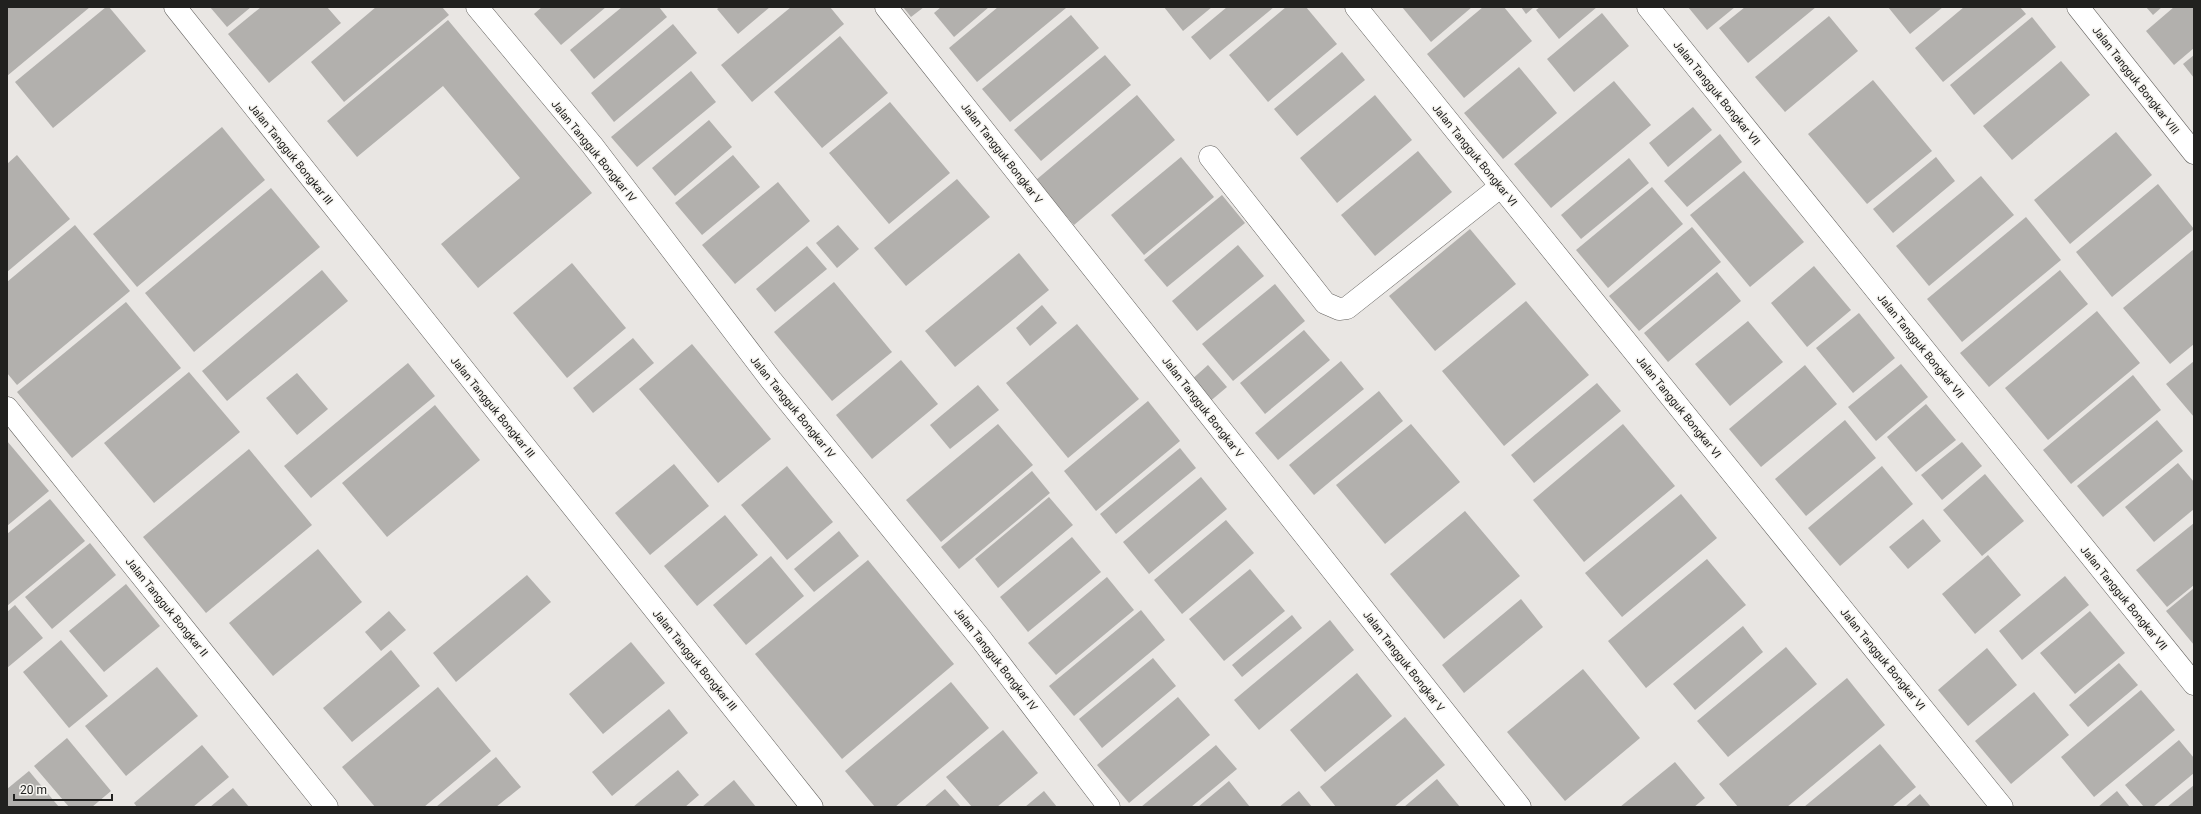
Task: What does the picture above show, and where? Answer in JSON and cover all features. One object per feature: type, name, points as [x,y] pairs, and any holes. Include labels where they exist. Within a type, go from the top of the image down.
[{"type":"street","name":"Jalan Tangguk Bongkar III","points":[[174,7],[812,807]]},
{"type":"street","name":"Jalan Tangguk Bongkar IV","points":[[476,7],[592,145],[771,380],[981,639],[1109,807]]},
{"type":"street","name":"Jalan Tangguk Bongkar V","points":[[886,7],[1520,807]]},
{"type":"street","name":"Jalan Tangguk Bongkar VI","points":[[1356,7],[2002,807]]},
{"type":"street","name":"Jalan Tangguk Bongkar VII","points":[[1648,7],[2194,684]]},
{"type":"street","name":"Jalan Tangguk Bongkar VIII","points":[[2078,7],[2194,153]]},
{"type":"street","points":[[1210,157],[1325,303],[1339,309],[1347,308],[1500,187]]},
{"type":"street","name":"Jalan Tangguk Bongkar II","points":[[7,408],[327,807]]},
{"type":"building","points":[[7,7],[90,7],[7,76]]},
{"type":"building","points":[[106,7],[109,7],[146,51],[53,128],[15,82]]},
{"type":"building","points":[[210,7],[251,7],[227,27]]},
{"type":"building","points":[[261,7],[327,7],[341,23],[269,83],[228,34]]},
{"type":"building","points":[[376,7],[442,7],[449,15],[344,102],[311,62]]},
{"type":"building","points":[[542,7],[606,7],[561,45],[534,14]]},
{"type":"building","points":[[622,7],[659,7],[667,17],[594,79],[570,50]]},
{"type":"building","points":[[720,7],[770,7],[738,34],[717,9]]},
{"type":"building","points":[[791,7],[830,7],[844,24],[752,102],[721,65]]},
{"type":"building","points":[[903,7],[924,7],[911,17]]},
{"type":"building","points":[[941,7],[989,7],[954,37],[934,13]]},
{"type":"building","points":[[998,7],[1066,8],[977,82],[949,48]]},
{"type":"building","points":[[1164,7],[1212,7],[1183,31]]},
{"type":"building","points":[[1227,7],[1274,7],[1210,60],[1191,37]]},
{"type":"building","points":[[1286,7],[1306,7],[1337,44],[1268,102],[1229,55]]},
{"type":"building","points":[[1402,7],[1472,7],[1431,42]]},
{"type":"building","points":[[1483,7],[1504,7],[1532,41],[1464,98],[1427,54]]},
{"type":"building","points":[[1521,7],[1534,7],[1526,14]]},
{"type":"building","points":[[1540,7],[1597,7],[1559,39],[1536,10]]},
{"type":"building","points":[[1688,7],[1735,7],[1707,30]]},
{"type":"building","points":[[1745,7],[1816,7],[1748,63],[1719,28]]},
{"type":"building","points":[[1888,7],[1943,7],[1910,34]]},
{"type":"building","points":[[1964,7],[2020,7],[2026,14],[1943,82],[1915,48]]},
{"type":"building","points":[[2146,7],[2162,7],[2153,15]]},
{"type":"building","points":[[2174,7],[2194,7],[2194,48],[2174,65],[2146,31]]},
{"type":"building","points":[[1602,13],[1629,46],[1574,92],[1547,59]]},
{"type":"building","points":[[1071,15],[1099,48],[1010,122],[982,89]]},
{"type":"building","points":[[1829,16],[1858,51],[1785,112],[1755,77]]},
{"type":"building","points":[[2032,17],[2056,47],[1974,115],[1950,85]]},
{"type":"building","points":[[448,20],[592,193],[478,288],[441,244],[520,178],[443,86],[357,157],[327,121]]},
{"type":"building","points":[[673,24],[697,53],[614,122],[591,93]]},
{"type":"building","points":[[840,36],[888,93],[822,148],[774,92]]},
{"type":"building","points":[[1342,52],[1365,80],[1297,136],[1274,109]]},
{"type":"building","points":[[1105,55],[1131,85],[1041,161],[1014,130]]},
{"type":"building","points":[[2194,55],[2194,78],[2183,64]]},
{"type":"building","points":[[2061,61],[2090,95],[2012,160],[1983,126]]},
{"type":"building","points":[[1519,67],[1557,113],[1503,159],[1464,113]]},
{"type":"building","points":[[691,71],[716,102],[637,167],[611,137]]},
{"type":"building","points":[[1873,80],[1932,151],[1867,204],[1808,134]]},
{"type":"building","points":[[1614,81],[1651,125],[1551,208],[1514,164]]},
{"type":"building","points":[[1137,95],[1175,140],[1074,225],[1036,180]]},
{"type":"building","points":[[1375,95],[1412,140],[1337,203],[1300,158]]},
{"type":"building","points":[[890,102],[950,173],[889,224],[829,153]]},
{"type":"building","points":[[1693,107],[1712,130],[1668,167],[1649,143]]},
{"type":"building","points":[[709,120],[732,147],[675,196],[652,168]]},
{"type":"building","points":[[222,127],[265,180],[137,287],[93,234]]},
{"type":"building","points":[[2116,132],[2152,175],[2070,244],[2034,200]]},
{"type":"building","points":[[1720,134],[1742,162],[1687,207],[1664,181]]},
{"type":"building","points":[[1418,151],[1452,192],[1375,256],[1341,215]]},
{"type":"building","points":[[17,155],[70,219],[7,272],[7,164]]},
{"type":"building","points":[[733,155],[760,187],[702,235],[675,203]]},
{"type":"building","points":[[1181,157],[1214,197],[1144,255],[1111,215]]},
{"type":"building","points":[[1936,157],[1955,181],[1893,233],[1873,209]]},
{"type":"building","points":[[1629,158],[1649,183],[1581,239],[1561,215]]},
{"type":"building","points":[[1744,171],[1804,242],[1750,287],[1690,215]]},
{"type":"building","points":[[1981,176],[2014,215],[1929,286],[1896,246]]},
{"type":"building","points":[[957,179],[990,217],[906,286],[874,248]]},
{"type":"building","points":[[778,182],[810,221],[735,284],[702,245]]},
{"type":"building","points":[[2158,184],[2194,229],[2112,297],[2076,252]]},
{"type":"building","points":[[1652,187],[1683,224],[1608,288],[1576,250]]},
{"type":"building","points":[[271,188],[320,247],[194,352],[145,293]]},
{"type":"building","points":[[1222,195],[1245,223],[1167,287],[1144,260]]},
{"type":"building","points":[[2026,217],[2061,260],[1962,342],[1927,299]]},
{"type":"building","points":[[75,225],[130,291],[17,385],[7,373],[7,282]]},
{"type":"building","points":[[838,225],[859,249],[837,268],[816,243]]},
{"type":"building","points":[[1692,227],[1721,262],[1639,331],[1609,296]]},
{"type":"building","points":[[1470,229],[1516,284],[1435,351],[1389,296]]},
{"type":"building","points":[[1238,245],[1264,276],[1197,331],[1172,301]]},
{"type":"building","points":[[807,246],[827,269],[775,312],[756,289]]},
{"type":"building","points":[[2194,249],[2194,344],[2170,364],[2123,308]]},
{"type":"building","points":[[1019,253],[1049,290],[955,367],[925,331]]},
{"type":"building","points":[[572,263],[626,328],[567,378],[513,313]]},
{"type":"building","points":[[1814,266],[1851,310],[1807,347],[1771,303]]},
{"type":"building","points":[[322,270],[348,301],[227,401],[202,371]]},
{"type":"building","points":[[2060,270],[2088,304],[1989,387],[1960,353]]},
{"type":"building","points":[[1717,272],[1741,301],[1668,362],[1644,333]]},
{"type":"building","points":[[834,282],[892,352],[832,401],[774,332]]},
{"type":"building","points":[[1275,284],[1305,321],[1233,381],[1202,344]]},
{"type":"building","points":[[1526,301],[1589,375],[1504,446],[1442,371]]},
{"type":"building","points":[[126,302],[181,368],[72,458],[17,392]]},
{"type":"building","points":[[1042,305],[1057,323],[1030,346],[1016,328]]},
{"type":"building","points":[[2097,311],[2140,363],[2048,440],[2005,388]]},
{"type":"building","points":[[1859,313],[1895,358],[1853,393],[1816,348]]},
{"type":"building","points":[[1748,321],[1783,362],[1730,406],[1695,364]]},
{"type":"building","points":[[1077,324],[1139,399],[1068,458],[1006,383]]},
{"type":"building","points":[[1304,330],[1330,360],[1265,414],[1240,383]]},
{"type":"building","points":[[633,338],[654,363],[593,413],[573,388]]},
{"type":"building","points":[[692,344],[771,439],[718,483],[639,389]]},
{"type":"building","points":[[901,360],[938,404],[872,459],[836,415]]},
{"type":"building","points":[[1341,361],[1364,389],[1278,460],[1255,433]]},
{"type":"building","points":[[2194,361],[2194,417],[2166,384]]},
{"type":"building","points":[[408,363],[435,396],[311,498],[284,466]]},
{"type":"building","points":[[1901,364],[1928,397],[1876,441],[1848,407]]},
{"type":"building","points":[[1208,365],[1227,387],[1208,403],[1189,382]]},
{"type":"building","points":[[1805,365],[1837,404],[1761,467],[1729,429]]},
{"type":"building","points":[[189,372],[240,432],[154,503],[104,443]]},
{"type":"building","points":[[297,373],[328,409],[297,435],[266,398]]},
{"type":"building","points":[[2133,375],[2161,410],[2071,484],[2043,450]]},
{"type":"building","points":[[1597,383],[1621,411],[1534,483],[1511,455]]},
{"type":"building","points":[[978,385],[999,410],[950,449],[930,425]]},
{"type":"building","points":[[1379,391],[1403,421],[1314,495],[1289,465]]},
{"type":"building","points":[[1148,401],[1180,441],[1096,511],[1064,471]]},
{"type":"building","points":[[1926,404],[1956,440],[1916,472],[1887,437]]},
{"type":"building","points":[[435,405],[480,460],[387,537],[342,483]]},
{"type":"building","points":[[1845,420],[1876,458],[1806,516],[1775,479]]},
{"type":"building","points":[[2157,420],[2183,451],[2103,517],[2077,486]]},
{"type":"building","points":[[998,424],[1033,465],[941,542],[906,500]]},
{"type":"building","points":[[1411,424],[1460,482],[1385,544],[1336,485]]},
{"type":"building","points":[[1623,424],[1675,486],[1584,562],[1533,500]]},
{"type":"building","points":[[7,441],[49,491],[7,526]]},
{"type":"building","points":[[1962,442],[1982,466],[1942,500],[1921,475]]},
{"type":"building","points":[[1180,448],[1196,468],[1116,534],[1100,514]]},
{"type":"building","points":[[249,449],[312,525],[206,613],[143,537]]},
{"type":"building","points":[[2178,463],[2194,482],[2194,509],[2154,542],[2125,507]]},
{"type":"building","points":[[674,464],[709,506],[650,555],[615,513]]},
{"type":"building","points":[[787,466],[833,522],[787,560],[741,505]]},
{"type":"building","points":[[1882,466],[1913,504],[1840,566],[1808,528]]},
{"type":"building","points":[[1032,471],[1050,493],[959,569],[941,547]]},
{"type":"building","points":[[1985,474],[2024,521],[1982,556],[1943,510]]},
{"type":"building","points":[[1201,477],[1227,509],[1149,574],[1123,542]]},
{"type":"building","points":[[1681,494],[1717,538],[1622,617],[1585,573]]},
{"type":"building","points":[[1049,497],[1073,525],[998,588],[975,559]]},
{"type":"building","points":[[50,499],[85,541],[7,606],[7,534]]},
{"type":"building","points":[[1465,511],[1520,576],[1444,639],[1390,574]]},
{"type":"building","points":[[725,515],[758,555],[697,606],[664,566]]},
{"type":"building","points":[[1923,519],[1941,541],[1908,569],[1889,547]]},
{"type":"building","points":[[1226,520],[1254,553],[1182,614],[1154,580]]},
{"type":"building","points":[[2194,523],[2194,585],[2167,607],[2136,570]]},
{"type":"building","points":[[839,531],[859,556],[814,592],[794,569]]},
{"type":"building","points":[[1072,537],[1101,572],[1028,632],[1000,597]]},
{"type":"building","points":[[90,543],[116,575],[52,629],[25,597]]},
{"type":"building","points":[[318,549],[362,602],[273,676],[229,623]]},
{"type":"building","points":[[1988,555],[2021,595],[1975,634],[1942,594]]},
{"type":"building","points":[[771,556],[804,596],[746,645],[713,605]]},
{"type":"building","points":[[1707,559],[1746,605],[1646,688],[1608,641]]},
{"type":"building","points":[[868,560],[954,664],[842,759],[755,654]]},
{"type":"building","points":[[1250,569],[1285,611],[1224,661],[1189,619]]},
{"type":"building","points":[[527,575],[551,602],[456,682],[433,653]]},
{"type":"building","points":[[2065,576],[2089,605],[2022,660],[1999,631]]},
{"type":"building","points":[[1107,577],[1134,610],[1056,675],[1028,643]]},
{"type":"building","points":[[126,584],[160,626],[104,672],[69,631]]},
{"type":"building","points":[[2194,588],[2194,645],[2166,611]]},
{"type":"building","points":[[1521,599],[1543,627],[1464,693],[1442,665]]},
{"type":"building","points":[[15,605],[43,638],[7,668],[7,612]]},
{"type":"building","points":[[1141,610],[1165,640],[1074,716],[1049,686]]},
{"type":"building","points":[[389,611],[406,630],[381,651],[365,632]]},
{"type":"building","points":[[2090,611],[2125,653],[2075,694],[2040,653]]},
{"type":"building","points":[[1292,615],[1302,628],[1242,677],[1232,665]]},
{"type":"building","points":[[1330,620],[1354,650],[1259,730],[1234,700]]},
{"type":"building","points":[[1743,626],[1763,652],[1695,710],[1673,684]]},
{"type":"building","points":[[61,640],[108,696],[69,728],[23,672]]},
{"type":"building","points":[[631,642],[665,683],[603,734],[569,694]]},
{"type":"building","points":[[1786,647],[1817,684],[1728,757],[1697,721]]},
{"type":"building","points":[[1987,648],[2017,685],[1968,726],[1938,690]]},
{"type":"building","points":[[391,650],[420,686],[352,742],[323,708]]},
{"type":"building","points":[[1153,658],[1176,686],[1102,748],[1079,719]]},
{"type":"building","points":[[2119,663],[2138,685],[2088,727],[2069,705]]},
{"type":"building","points":[[157,667],[198,716],[126,776],[85,726]]},
{"type":"building","points":[[1583,669],[1640,738],[1565,801],[1507,732]]},
{"type":"building","points":[[1357,673],[1392,716],[1325,772],[1290,730]]},
{"type":"building","points":[[1847,678],[1885,725],[1787,807],[1738,807],[1719,784]]},
{"type":"building","points":[[951,682],[989,728],[895,807],[875,807],[845,771]]},
{"type":"building","points":[[438,687],[491,751],[424,807],[375,807],[342,767]]},
{"type":"building","points":[[2141,690],[2175,730],[2094,797],[2061,757]]},
{"type":"building","points":[[2034,692],[2069,735],[2011,784],[1975,741]]},
{"type":"building","points":[[1178,697],[1210,735],[1129,803],[1097,765]]},
{"type":"building","points":[[669,709],[688,733],[612,796],[592,772]]},
{"type":"building","points":[[1405,717],[1445,765],[1394,807],[1336,807],[1320,787]]},
{"type":"building","points":[[1003,730],[1038,773],[997,807],[972,807],[946,777]]},
{"type":"building","points":[[67,738],[111,791],[92,807],[69,807],[34,766]]},
{"type":"building","points":[[2179,740],[2194,758],[2194,773],[2153,807],[2144,807],[2125,785]]},
{"type":"building","points":[[1880,744],[1916,787],[1892,807],[1804,807]]},
{"type":"building","points":[[202,745],[229,777],[193,807],[137,807],[134,803]]},
{"type":"building","points":[[1216,745],[1237,769],[1191,807],[1141,807]]},
{"type":"building","points":[[496,757],[521,787],[496,807],[436,807]]},
{"type":"building","points":[[1675,762],[1705,798],[1694,807],[1620,807]]},
{"type":"building","points":[[678,770],[699,795],[685,807],[633,807]]},
{"type":"building","points":[[29,771],[59,807],[7,807],[7,789]]},
{"type":"building","points":[[1437,779],[1460,807],[1404,807]]},
{"type":"building","points":[[734,780],[756,807],[702,807]]},
{"type":"building","points":[[1229,781],[1250,807],[1198,807]]},
{"type":"building","points":[[2194,785],[2194,807],[2167,807]]},
{"type":"building","points":[[233,788],[249,807],[210,807]]},
{"type":"building","points":[[945,789],[961,807],[924,807]]},
{"type":"building","points":[[1044,791],[1057,807],[1025,807]]},
{"type":"building","points":[[1299,791],[1312,807],[1279,807]]},
{"type":"building","points":[[2117,791],[2130,807],[2098,807]]},
{"type":"building","points":[[1920,794],[1931,807],[1905,807]]}]
